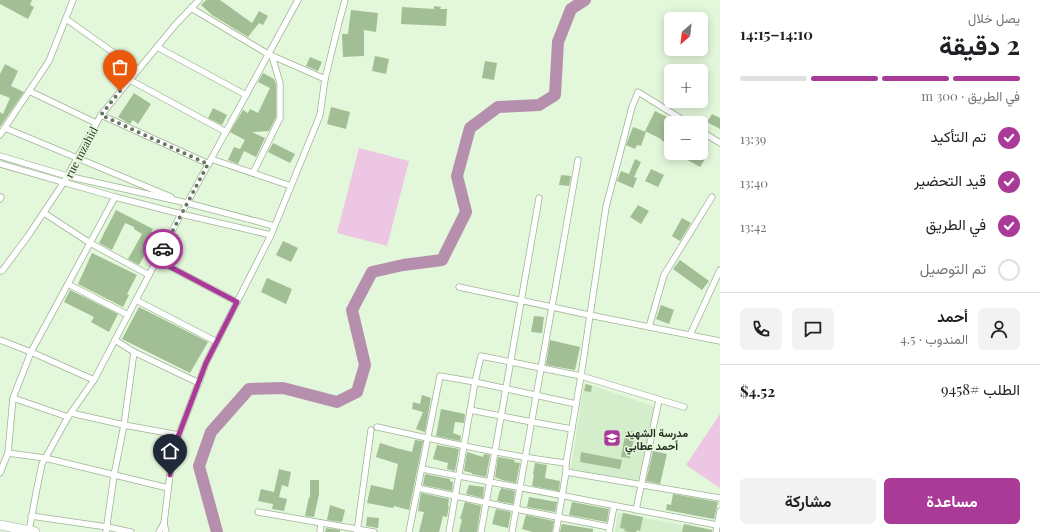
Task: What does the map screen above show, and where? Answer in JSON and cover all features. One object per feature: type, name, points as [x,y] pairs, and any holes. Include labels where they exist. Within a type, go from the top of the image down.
[{"type":"main road","points":[[0,525],[32,532]]},
{"type":"street","name":"rue mzahid","points":[[1,271],[28,236],[64,182],[101,115],[176,24],[199,0]]},
{"type":"street","points":[[32,532],[31,516],[42,464],[45,458],[70,415],[94,380],[181,214],[246,95],[270,55],[298,0]]},
{"type":"street","points":[[166,532],[164,523],[173,450],[206,363],[274,226],[320,115],[325,79],[345,0]]},
{"type":"street","points":[[0,135],[49,61],[72,1]]},
{"type":"street","points":[[191,8],[270,55],[325,79]]},
{"type":"street","points":[[66,19],[138,70]]},
{"type":"street","points":[[157,47],[246,95]]},
{"type":"street","points":[[253,173],[280,118],[280,83],[270,55]]},
{"type":"street","points":[[130,80],[226,132]]},
{"type":"street","points":[[29,91],[96,123]]},
{"type":"street","points":[[556,532],[606,206],[632,107],[638,92],[677,116]]},
{"type":"street","points":[[101,115],[210,162],[253,173],[291,186]]},
{"type":"street","points":[[5,128],[187,203]]},
{"type":"street","points":[[708,135],[720,143]]},
{"type":"street","points":[[0,156],[67,176],[187,203],[274,226]]},
{"type":"street","points":[[512,532],[578,160]]},
{"type":"street","points":[[0,164],[181,214],[270,234]]},
{"type":"street","points":[[0,473],[8,453],[13,398],[31,352],[115,196]]},
{"type":"street","points":[[649,327],[664,274],[712,197]]},
{"type":"street","points":[[481,532],[539,198]]},
{"type":"street","points":[[44,213],[90,243],[149,275]]},
{"type":"street","points":[[157,260],[237,302]]},
{"type":"street","points":[[690,335],[720,270]]},
{"type":"street","points":[[68,284],[128,315]]},
{"type":"street","points":[[459,287],[720,341]]},
{"type":"street","points":[[136,300],[217,342]]},
{"type":"street","points":[[0,340],[94,380]]},
{"type":"street","points":[[115,340],[134,352],[199,383]]},
{"type":"street","points":[[106,529],[114,475],[124,426],[134,352]]},
{"type":"street","points":[[449,532],[475,382],[481,356],[581,376],[684,407]]},
{"type":"street","points":[[409,532],[440,376],[576,404]]},
{"type":"street","points":[[13,398],[70,415],[179,435]]},
{"type":"street","points":[[636,510],[659,400]]},
{"type":"street","points":[[470,410],[572,428]]},
{"type":"street","points":[[377,427],[428,439],[525,458],[566,463]]},
{"type":"street","points":[[358,531],[371,430]]},
{"type":"street","points":[[8,453],[45,458],[168,488]]},
{"type":"street","points":[[422,469],[717,525]]},
{"type":"street","points":[[566,472],[720,498]]},
{"type":"street","points":[[418,488],[558,517],[609,530],[614,506]]},
{"type":"street","points":[[258,512],[358,531],[374,532]]},
{"type":"street","points":[[716,532],[720,515]]},
{"type":"street","points":[[31,516],[132,532]]},
{"type":"street","points":[[159,532],[164,523]]},
{"type":"street","points":[[320,532],[321,523]]},
{"type":"shaded area","points":[[359,148],[409,161],[387,246],[337,233]]},
{"type":"shaded area","name":"مدرسة الشهيد أحمد عطابي","points":[[584,383],[656,407],[638,481],[571,469]]},
{"type":"shaded area","points":[[720,414],[720,488],[686,465]]},
{"type":"shaded area","points":[[618,513],[707,530],[706,532],[615,532]]},
{"type":"building","points":[[0,0],[32,0],[30,5],[34,7],[28,19],[0,4]]},
{"type":"building","points":[[206,0],[220,0],[252,23],[259,11],[268,16],[263,25],[259,23],[248,37],[212,15],[201,5]]},
{"type":"building","points":[[434,6],[441,7],[440,9],[447,9],[446,26],[401,24],[402,7],[434,9]]},
{"type":"building","points":[[351,10],[378,13],[376,32],[364,30],[364,56],[343,57],[342,34],[348,34]]},
{"type":"building","points":[[375,56],[389,59],[386,74],[372,71]]},
{"type":"building","points":[[310,57],[322,62],[318,71],[306,66]]},
{"type":"building","points":[[485,61],[497,63],[494,80],[482,78]]},
{"type":"building","points":[[5,64],[18,71],[11,86],[24,92],[0,127],[0,112],[3,114],[10,98],[0,94],[0,74]]},
{"type":"building","points":[[263,73],[274,79],[276,84],[276,117],[269,131],[252,132],[265,138],[256,157],[244,151],[238,164],[228,160],[234,147],[240,149],[245,140],[230,132],[243,110],[248,113],[250,109],[258,113],[270,88],[258,82]]},
{"type":"building","points":[[134,93],[151,104],[138,124],[133,120],[130,124],[118,117]]},
{"type":"building","points":[[331,107],[350,112],[346,129],[327,124]]},
{"type":"building","points":[[213,108],[227,115],[222,125],[208,118]]},
{"type":"building","points":[[655,111],[665,116],[664,142],[645,131]]},
{"type":"building","points":[[712,114],[720,118],[720,129],[708,123]]},
{"type":"building","points":[[633,127],[646,132],[641,146],[637,145],[635,149],[626,145]]},
{"type":"building","points":[[273,143],[295,154],[290,163],[268,152]]},
{"type":"building","points":[[635,159],[641,162],[634,177],[637,178],[633,188],[617,181],[621,171],[629,174]]},
{"type":"building","points":[[688,160],[704,160],[700,167]]},
{"type":"building","points":[[651,169],[664,175],[658,187],[645,181]]},
{"type":"building","points":[[561,175],[571,176],[569,186],[559,185]]},
{"type":"building","points":[[638,205],[649,211],[641,224],[630,217]]},
{"type":"building","points":[[116,210],[153,229],[151,232],[156,235],[139,265],[128,259],[142,234],[134,229],[134,227],[125,223],[112,250],[99,243]]},
{"type":"building","points":[[682,218],[691,223],[680,241],[672,236]]},
{"type":"building","points":[[283,241],[298,248],[291,262],[276,255]]},
{"type":"building","points":[[92,253],[137,275],[127,294],[129,295],[123,307],[78,284]]},
{"type":"building","points":[[680,260],[709,281],[702,290],[673,269]]},
{"type":"building","points":[[267,278],[292,289],[286,304],[261,292]]},
{"type":"building","points":[[70,290],[118,314],[109,332],[91,322],[94,317],[64,302]]},
{"type":"building","points":[[661,305],[674,310],[669,324],[656,319]]},
{"type":"building","points":[[139,307],[208,342],[190,373],[122,339]]},
{"type":"building","points":[[534,316],[544,317],[542,333],[531,332]]},
{"type":"building","points":[[550,340],[580,347],[575,370],[546,365]]},
{"type":"building","points":[[586,384],[592,386],[591,392],[584,391]]},
{"type":"building","points":[[422,395],[431,398],[425,432],[416,429],[423,412],[412,409],[413,402],[420,404]]},
{"type":"building","points":[[441,409],[465,414],[464,423],[455,422],[453,433],[461,436],[460,441],[436,436]]},
{"type":"building","points":[[626,430],[635,432],[630,458],[621,457]]},
{"type":"building","points":[[415,440],[423,441],[409,510],[394,506],[393,508],[367,503],[371,485],[393,490],[398,464],[376,457],[380,443],[412,452]]},
{"type":"building","points":[[437,445],[459,449],[455,471],[447,469],[448,463],[433,459]]},
{"type":"building","points":[[653,451],[667,454],[660,484],[646,481]]},
{"type":"building","points":[[467,452],[483,457],[484,454],[490,455],[486,477],[464,471]]},
{"type":"building","points":[[581,452],[622,460],[620,469],[580,462]]},
{"type":"building","points":[[498,457],[515,460],[514,462],[520,463],[516,483],[495,477]]},
{"type":"building","points":[[535,463],[547,465],[545,478],[560,481],[559,491],[532,486]]},
{"type":"building","points":[[279,469],[291,472],[288,487],[282,485],[279,497],[287,499],[284,511],[272,509],[273,504],[258,501],[261,489],[274,492]]},
{"type":"building","points":[[425,474],[450,479],[450,481],[453,482],[452,491],[423,485]]},
{"type":"building","points":[[310,480],[319,480],[319,494],[314,517],[305,516],[309,497],[310,498]]},
{"type":"building","points":[[469,485],[484,487],[483,498],[466,494]]},
{"type":"building","points":[[501,488],[515,491],[513,504],[497,501]]},
{"type":"building","points":[[421,493],[449,499],[447,517],[443,516],[439,532],[419,532],[424,512],[418,511]]},
{"type":"building","points":[[673,494],[718,502],[714,519],[666,510],[667,504],[671,505]]},
{"type":"building","points":[[529,497],[557,502],[555,512],[527,507]]},
{"type":"building","points":[[465,502],[481,506],[477,532],[459,532],[462,519],[460,519]]},
{"type":"building","points":[[572,502],[609,509],[607,522],[569,515]]},
{"type":"building","points":[[330,505],[345,510],[342,522],[327,520]]},
{"type":"building","points":[[496,509],[511,512],[508,528],[492,524]]},
{"type":"building","points":[[623,513],[643,517],[640,531],[637,530],[636,532],[629,532],[620,528]]},
{"type":"building","points":[[526,515],[554,521],[552,532],[533,532],[522,529]]},
{"type":"building","points":[[367,517],[379,518],[378,528],[366,526]]},
{"type":"building","points":[[562,524],[593,529],[593,532],[560,532]]},
{"type":"building","points":[[684,524],[712,530],[712,532],[682,532]]},
{"type":"building","points":[[326,528],[340,530],[340,532],[325,532]]},
{"type":"waterway","points":[[217,532],[199,466],[211,432],[249,389],[283,388],[337,402],[357,392],[365,365],[352,310],[372,272],[403,265],[442,260],[466,212],[457,176],[470,128],[498,107],[539,105],[555,95],[558,42],[571,9],[585,0]]},
{"type":"way so far","points":[[120,91],[101,115],[208,164],[163,249]]},
{"type":"place","name":"مدرسة الشهيد أحمد عطابي","points":[[612,438]]},
{"type":"route","points":[[163,249],[157,260],[237,302],[206,363],[173,450],[170,475]]}]
